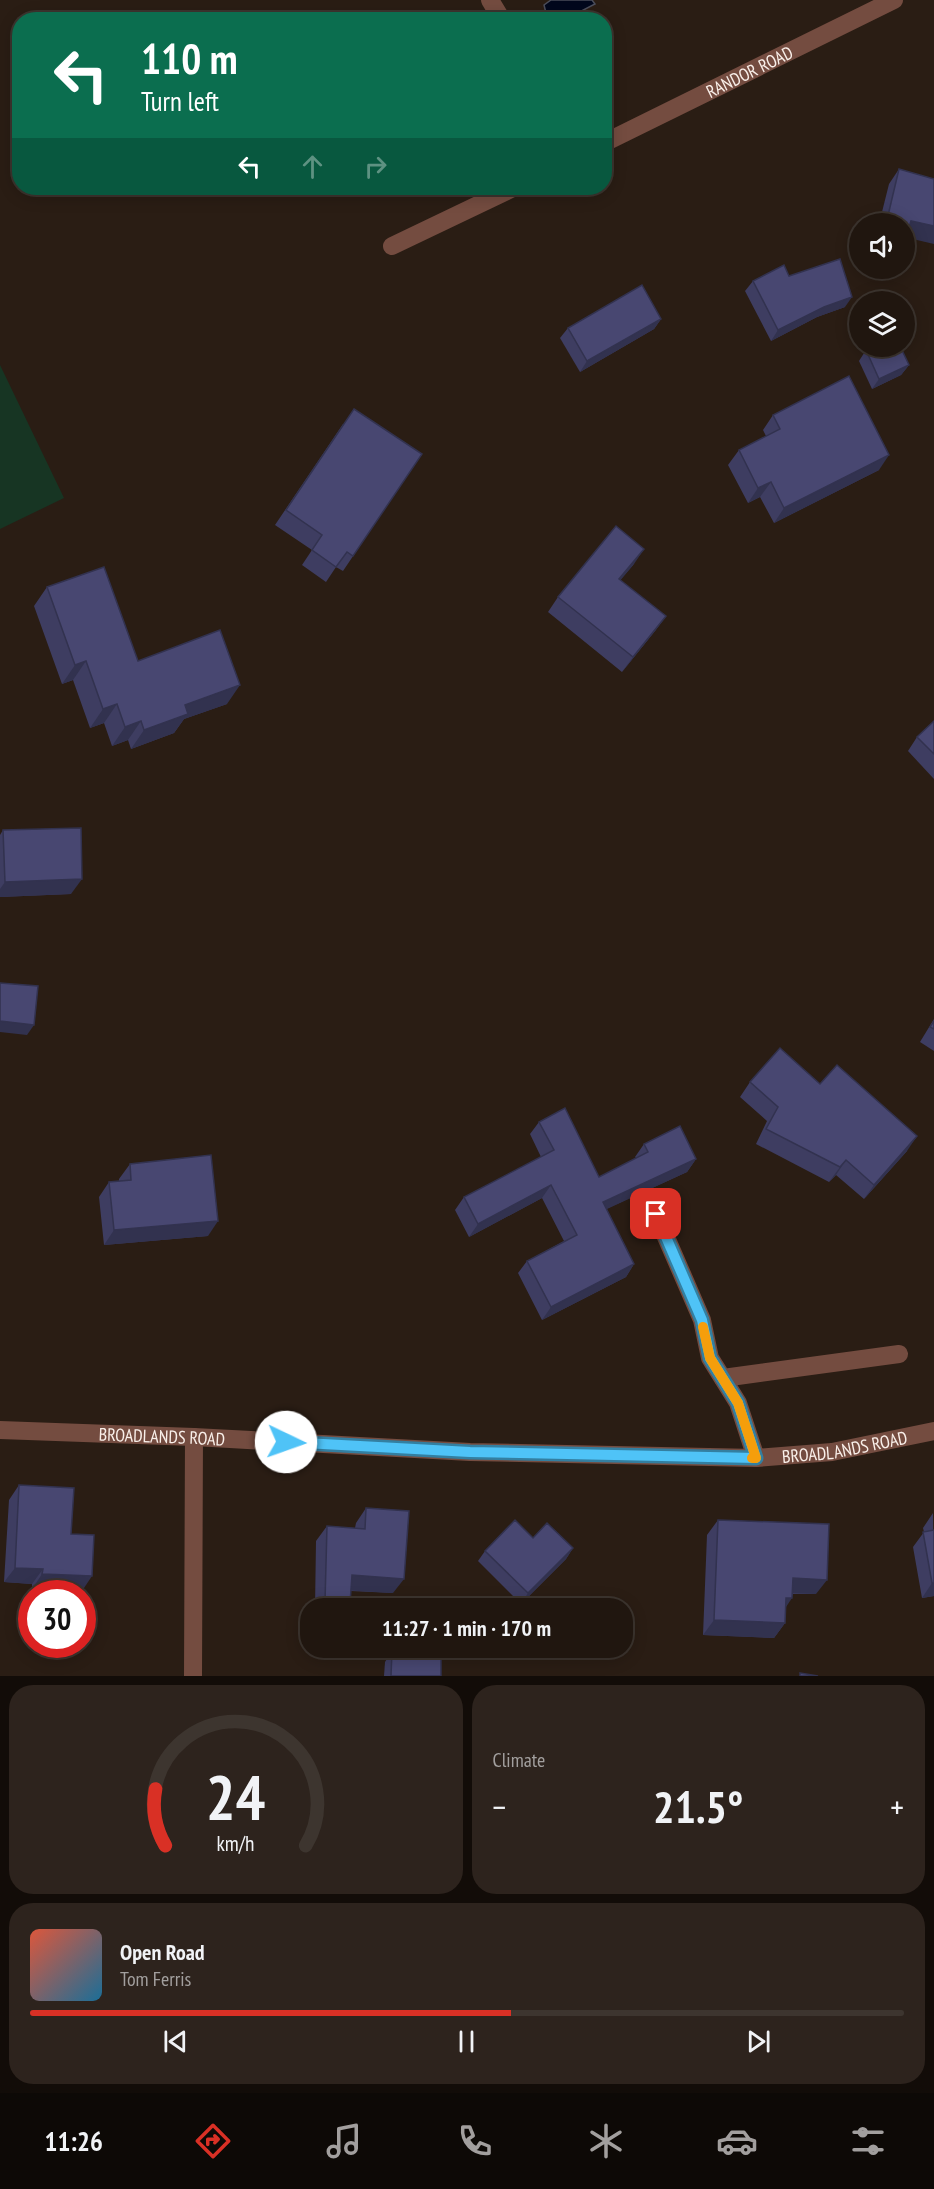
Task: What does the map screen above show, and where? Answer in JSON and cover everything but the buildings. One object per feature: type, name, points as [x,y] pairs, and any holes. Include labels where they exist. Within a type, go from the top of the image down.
[{"type":"street","name":"RANDOR ROAD","points":[[612,139],[894,0]]},
{"type":"street","points":[[392,246],[498,195]]},
{"type":"street","points":[[656,1214],[702,1320],[710,1358],[738,1403],[756,1458]]},
{"type":"street","points":[[723,1378],[899,1354]]},
{"type":"street","name":"BROADLANDS ROAD","points":[[0,1430],[194,1437],[470,1452],[756,1458],[832,1452],[934,1431]]},
{"type":"street","points":[[193,1676],[194,1437]]},
{"type":"green space","points":[[0,365],[64,498],[0,529]]},
{"type":"water","points":[[551,0],[592,0],[595,4],[580,12],[546,12],[544,5]]},
{"type":"slow traffic","points":[[703,1327],[710,1358],[738,1403],[756,1458],[752,1458]]},
{"type":"route","points":[[286,1442],[470,1452],[756,1458],[738,1403],[710,1358],[702,1320],[656,1214]]}]
